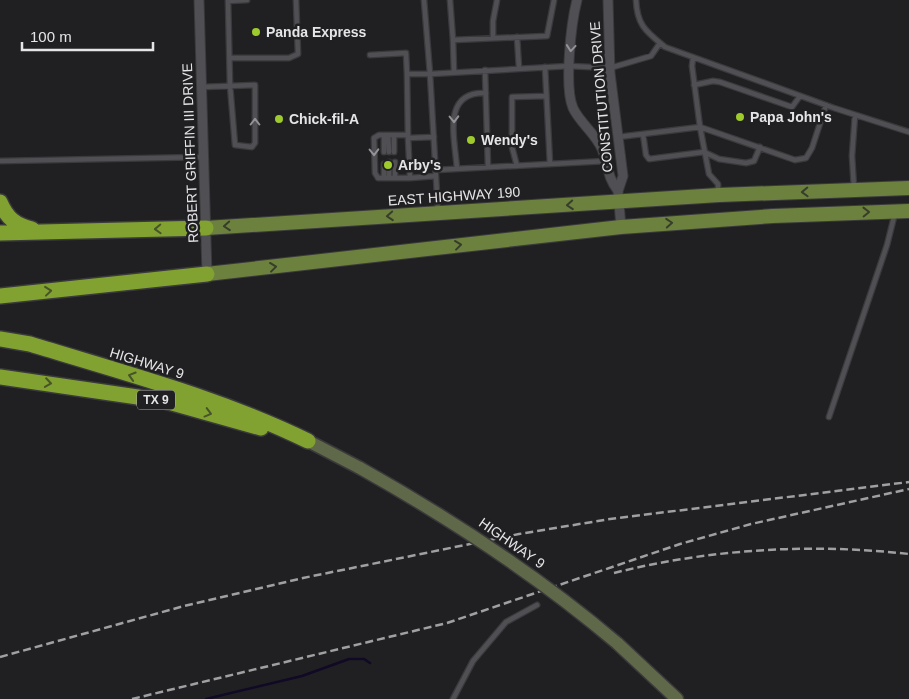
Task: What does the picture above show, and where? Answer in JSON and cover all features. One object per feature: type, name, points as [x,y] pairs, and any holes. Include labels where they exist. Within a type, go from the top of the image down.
[{"type":"highway","points":[[0,202],[6,214],[14,222],[48,232]]},
{"type":"highway","name":"EAST HIGHWAY 190","points":[[0,233],[206,228]]},
{"type":"highway","points":[[0,296],[207,274]]},
{"type":"highway","name":"HIGHWAY 9","points":[[0,339],[30,344],[223,404],[271,423],[308,441]]},
{"type":"highway","name":"HIGHWAY 9","points":[[0,377],[165,401],[308,441]]},
{"type":"main road","name":"EAST HIGHWAY 190","points":[[206,228],[438,213],[618,196],[718,195],[909,188]]},
{"type":"main road","points":[[773,216],[792,207],[846,205],[852,203],[854,190]]},
{"type":"main road","points":[[207,274],[620,227],[773,216],[902,211]]},
{"type":"main road","name":"HIGHWAY 9","points":[[308,441],[437,512],[491,547],[585,616],[677,699]]},
{"type":"street","name":"ROBERT GRIFFIN III DRIVE","points":[[199,0],[207,274]]},
{"type":"street","name":"CONSTITUTION DRIVE","points":[[577,0],[569,66],[572,106],[594,134],[606,161],[608,177],[618,196]]},
{"type":"street","name":"CONSTITUTION DRIVE","points":[[608,0],[610,68],[623,176],[618,196],[620,227]]},
{"type":"lane","points":[[202,86],[230,85],[255,85],[255,143],[248,148],[235,145],[230,85],[228,0],[247,0]]},
{"type":"lane","points":[[230,58],[290,58],[298,54],[296,0]]},
{"type":"lane","points":[[424,0],[438,213]]},
{"type":"lane","points":[[450,0],[454,72]]},
{"type":"lane","points":[[493,38],[493,21],[497,0]]},
{"type":"lane","points":[[453,40],[547,36],[554,0]]},
{"type":"lane","points":[[636,0],[637,13],[645,31],[665,47],[800,96],[909,132]]},
{"type":"lane","points":[[517,37],[519,68]]},
{"type":"lane","points":[[407,74],[569,66],[610,68],[651,56],[660,43]]},
{"type":"lane","points":[[370,55],[406,53],[410,178]]},
{"type":"lane","points":[[693,58],[694,85],[704,152],[709,174],[718,184],[718,195]]},
{"type":"lane","points":[[545,67],[550,164]]},
{"type":"lane","points":[[485,70],[488,167]]},
{"type":"lane","points":[[694,85],[713,81],[720,82],[792,107],[800,96]]},
{"type":"lane","points":[[457,169],[454,112],[463,97],[474,92],[486,93]]},
{"type":"lane","points":[[517,166],[512,147],[512,96],[546,96]]},
{"type":"lane","points":[[618,137],[700,127],[796,160],[806,158],[812,148],[826,105]]},
{"type":"lane","points":[[854,190],[852,156],[855,115]]},
{"type":"lane","points":[[643,134],[646,155],[649,159],[704,152],[719,159],[746,164],[754,160],[760,147]]},
{"type":"lane","points":[[434,137],[386,135],[374,138],[375,173],[378,178],[436,176]]},
{"type":"lane","points":[[386,135],[389,152],[394,135]]},
{"type":"lane","points":[[0,162],[204,158]]},
{"type":"lane","points":[[436,170],[606,161]]},
{"type":"lane","points":[[395,162],[395,178]]},
{"type":"lane","points":[[387,163],[387,178]]},
{"type":"lane","points":[[829,416],[887,245],[902,211]]},
{"type":"lane","points":[[453,699],[473,661],[506,622],[537,605]]},
{"type":"waterway","points":[[206,699],[302,676],[349,659],[364,659],[370,663]]},
{"type":"railway","points":[[0,657],[184,606],[303,578],[519,534],[610,519],[909,482]]},
{"type":"railway","points":[[132,699],[447,623],[680,544],[751,524],[909,489]]},
{"type":"railway","points":[[614,573],[686,558],[760,550],[835,549],[909,554]]},
{"type":"place","name":"Panda Express","points":[[256,32]]},
{"type":"place","name":"Papa John's","points":[[740,117]]},
{"type":"place","name":"Chick-fil-A","points":[[279,119]]},
{"type":"place","name":"Wendy's","points":[[471,140]]},
{"type":"place","name":"Arby's","points":[[388,165]]}]
